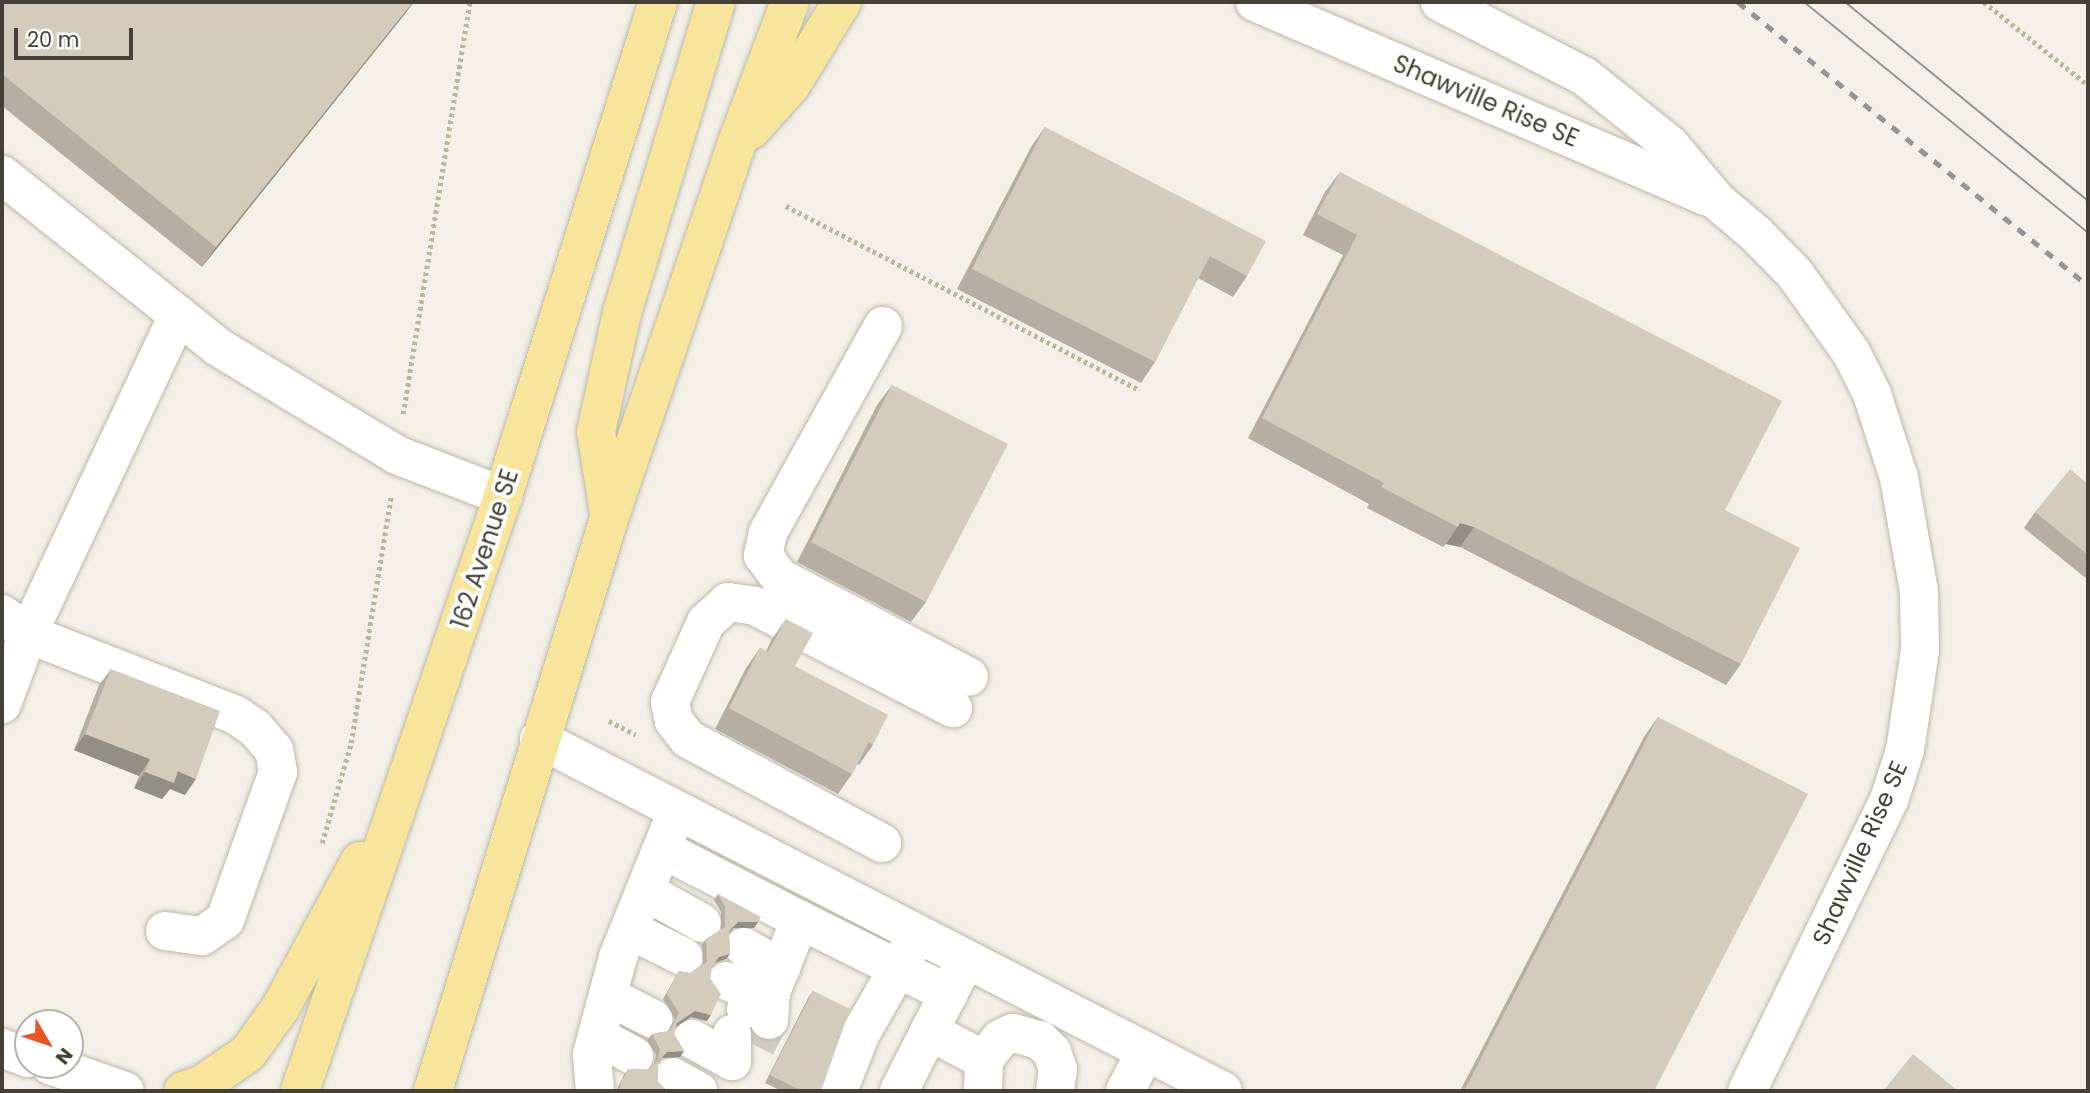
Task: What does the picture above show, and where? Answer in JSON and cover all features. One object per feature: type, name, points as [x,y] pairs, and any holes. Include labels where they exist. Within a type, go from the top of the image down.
[{"type":"main road","name":"162 Avenue SE","points":[[300,1091],[420,748],[503,496],[658,2]]},
{"type":"main road","points":[[610,519],[596,432],[626,301],[716,2]]},
{"type":"main road","points":[[443,1083],[538,739],[735,148],[790,2]]},
{"type":"main road","points":[[735,148],[791,85],[842,2]]},
{"type":"main road","points":[[183,1091],[203,1084],[248,1053],[281,1007],[420,748]]},
{"type":"street","name":"Shawville Rise SE","points":[[1255,2],[1717,201]]},
{"type":"street","name":"Shawville Rise SE","points":[[1440,2],[1584,76],[1670,145],[1717,201],[1795,274],[1852,354],[1872,394],[1899,478],[1919,592],[1920,650],[1905,750],[1889,800],[1747,1091]]},
{"type":"street","points":[[2,175],[218,347],[397,455],[503,496]]},
{"type":"street","points":[[2,704],[15,624],[178,315]]},
{"type":"street","points":[[882,843],[688,739],[674,721],[670,702],[706,622],[728,602],[755,606],[961,693],[780,578],[763,555],[768,533],[883,326]]},
{"type":"street","points":[[15,624],[236,715],[255,727],[274,750],[278,772],[275,785],[225,919],[202,936],[165,931]]},
{"type":"street","points":[[538,739],[1223,1091]]},
{"type":"street","points":[[594,1091],[592,1054],[608,996],[630,930],[677,811]]},
{"type":"street","points":[[662,849],[949,994]]},
{"type":"street","points":[[645,891],[702,923]]},
{"type":"street","points":[[692,1039],[750,1020],[800,920]]},
{"type":"street","points":[[630,930],[684,957]]},
{"type":"street","points":[[838,1091],[861,1033],[900,970],[916,933]]},
{"type":"street","points":[[744,947],[750,1020]]},
{"type":"street","points":[[900,1091],[966,959]]},
{"type":"street","points":[[608,996],[653,1019]]},
{"type":"street","points":[[929,1031],[984,1076],[1000,1039],[1013,1033],[1040,1040],[1052,1052],[1058,1069],[1055,1091]]},
{"type":"street","points":[[597,1036],[634,1056]]},
{"type":"street","points":[[1125,1091],[1146,1052]]},
{"type":"street","points":[[84,1077],[125,1091]]},
{"type":"path","points":[[321,847],[351,743],[470,2]]},
{"type":"path","points":[[1984,2],[2088,85]]},
{"type":"path","points":[[786,206],[1140,390]]},
{"type":"building","points":[[2,2],[413,2],[216,247],[2,74]]},
{"type":"building","points":[[1045,127],[1266,241],[1247,276],[1210,256],[1155,362],[972,269]]},
{"type":"building","points":[[1340,172],[1782,401],[1725,510],[1800,548],[1741,664],[1474,527],[1460,523],[1458,527],[1381,487],[1384,483],[1262,418],[1357,235],[1317,214]]},
{"type":"building","points":[[892,385],[1008,444],[926,602],[811,542]]},
{"type":"building","points":[[2070,469],[2088,484],[2088,555],[2035,512]]},
{"type":"building","points":[[786,619],[813,633],[795,666],[888,715],[873,745],[869,742],[852,774],[729,708],[760,648],[768,652]]},
{"type":"building","points":[[111,669],[220,711],[196,779],[178,771],[174,783],[145,772],[150,759],[85,734]]},
{"type":"building","points":[[1658,717],[1808,794],[1654,1091],[1464,1091]]},
{"type":"building","points":[[718,894],[761,917],[758,922],[738,922],[729,931],[730,954],[719,957],[711,967],[710,978],[721,994],[711,1015],[695,1011],[677,1023],[674,1034],[684,1051],[667,1052],[658,1061],[658,1082],[667,1091],[619,1091],[628,1069],[649,1069],[658,1060],[660,1049],[652,1034],[670,1031],[679,1013],[667,994],[679,971],[690,973],[707,962],[706,939],[725,927],[725,907]]},
{"type":"building","points":[[813,991],[850,1009],[821,1091],[802,1091],[770,1075]]},
{"type":"building","points":[[1913,1054],[1958,1091],[1883,1091]]},
{"type":"tunnel","points":[[756,1046],[769,1020]]},
{"type":"tram line","points":[[1804,2],[2088,233]]},
{"type":"tram line","points":[[1845,2],[2088,201]]},
{"type":"railway","points":[[1738,2],[2088,285]]}]
